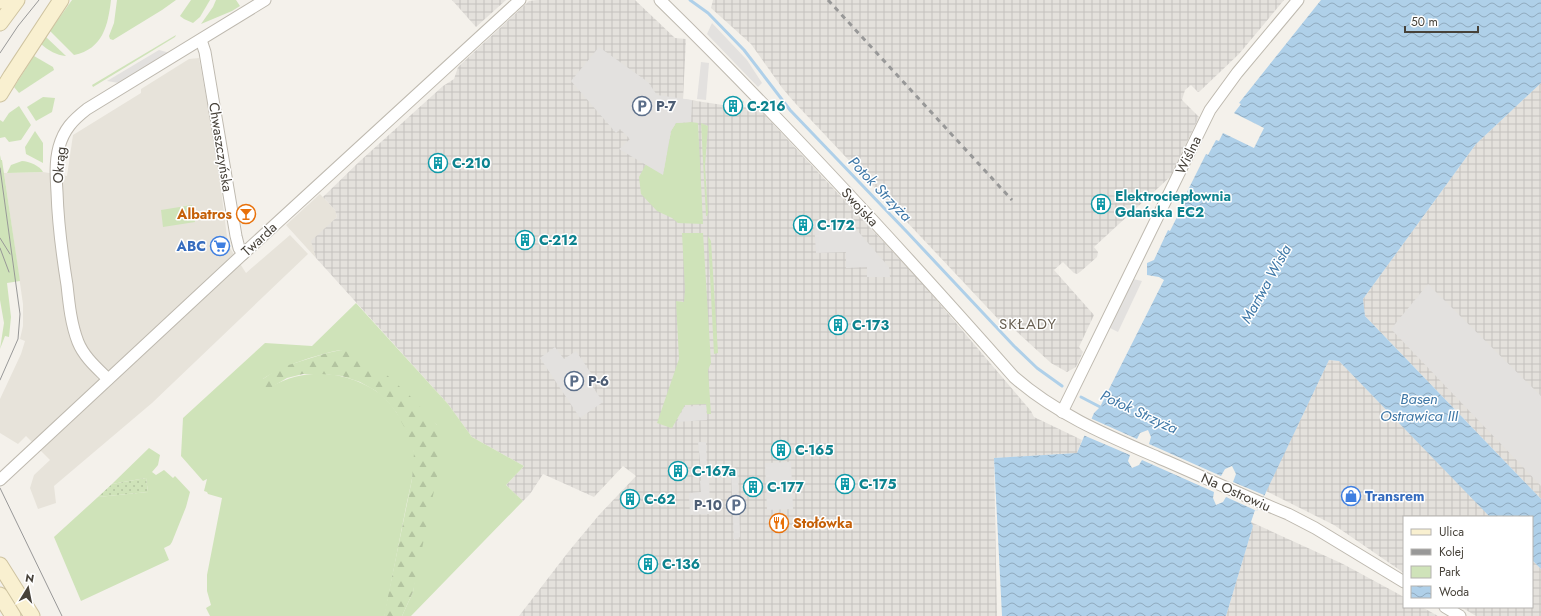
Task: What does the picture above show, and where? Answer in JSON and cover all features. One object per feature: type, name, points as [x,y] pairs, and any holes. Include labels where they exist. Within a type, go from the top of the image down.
[{"type":"main road","points":[[0,23],[17,0]]},
{"type":"main road","points":[[0,94],[61,0]]},
{"type":"main road","points":[[0,565],[32,616]]},
{"type":"main road","points":[[0,595],[13,616]]},
{"type":"street","name":"Okrąg","points":[[108,379],[92,364],[82,350],[72,324],[59,233],[56,169],[59,146],[67,127],[87,109],[265,0]]},
{"type":"street","name":"Twarda","points":[[0,480],[243,254],[520,0]]},
{"type":"street","name":"Swojska","points":[[660,0],[775,116],[931,282],[1014,377],[1042,400],[1062,412]]},
{"type":"street","name":"Wiślna","points":[[1062,412],[1210,110],[1237,73],[1298,0]]},
{"type":"street","name":"Chwaszczyńska","points":[[201,40],[205,52],[236,236],[239,248],[243,254]]},
{"type":"street","name":"Na Ostrowiu","points":[[1062,412],[1087,426],[1315,528],[1403,581]]},
{"type":"street","points":[[1447,608],[1460,616]]},
{"type":"shaded area","points":[[452,0],[506,0],[476,27]]},
{"type":"shaded area","points":[[635,0],[675,38],[686,39],[683,99],[723,105],[724,99],[744,101],[743,107],[760,110],[922,283],[1031,411],[1034,417],[1082,440],[1077,453],[994,458],[997,616],[519,616],[599,515],[636,476],[623,466],[594,497],[543,474],[530,494],[523,501],[506,485],[524,466],[472,437],[448,404],[316,258],[311,241],[337,217],[335,210],[323,197],[360,161],[443,86],[454,79],[458,67],[529,1]]},
{"type":"shaded area","points":[[713,0],[1284,0],[1239,54],[1200,91],[1198,92],[1191,85],[1185,90],[1182,100],[1199,117],[1170,177],[1094,247],[1098,252],[1097,257],[1080,272],[1077,274],[1074,273],[1063,262],[1054,270],[1094,315],[1079,347],[1083,352],[1076,367],[1067,372],[1051,363],[1015,330],[1000,321],[795,103],[783,89],[751,44],[711,8]]},
{"type":"shaded area","points":[[712,23],[747,60],[762,83],[758,87],[707,34]]},
{"type":"shaded area","name":"P-7","points":[[599,47],[648,82],[657,95],[692,100],[691,122],[676,123],[671,131],[663,175],[619,149],[630,139],[620,129],[616,133],[571,81]]},
{"type":"shaded area","points":[[159,50],[170,53],[119,83],[107,81]]},
{"type":"shaded area","points":[[199,58],[217,157],[228,245],[246,273],[290,235],[308,254],[152,403],[54,486],[56,503],[38,509],[30,488],[34,475],[50,460],[26,436],[18,444],[0,433],[0,399],[21,354],[25,341],[20,339],[23,326],[23,304],[4,173],[43,172],[67,176],[73,135],[141,93],[141,89],[189,59]]},
{"type":"shaded area","points":[[701,62],[709,63],[706,100],[697,99]]},
{"type":"shaded area","points":[[1541,83],[1541,499],[1365,316],[1363,299],[1476,144]]},
{"type":"shaded area","points":[[320,194],[335,210],[337,217],[312,241],[316,258],[286,225]]},
{"type":"shaded area","points":[[849,221],[889,267],[890,277],[867,277],[867,267],[846,268],[846,252],[816,253],[814,222]]},
{"type":"shaded area","points":[[1133,279],[1142,281],[1118,332],[1110,328]]},
{"type":"shaded area","points":[[1428,284],[1541,396],[1541,486],[1391,329]]},
{"type":"shaded area","name":"P-6","points":[[555,347],[564,359],[576,351],[595,379],[590,383],[603,402],[580,418],[540,358]]},
{"type":"shaded area","points":[[1329,360],[1339,361],[1490,516],[1403,516],[1403,572],[1334,525],[1266,491]]},
{"type":"shaded area","points":[[706,405],[707,420],[677,422],[684,407]]},
{"type":"shaded area","points":[[698,442],[706,442],[707,472],[709,472],[710,514],[690,515],[689,493],[701,492],[700,481],[702,480]]},
{"type":"shaded area","points":[[791,462],[793,509],[767,510],[765,463]]},
{"type":"shaded area","name":"P-10","points":[[738,470],[740,537],[734,540],[731,472]]},
{"type":"shaded area","points":[[1251,522],[1343,564],[1403,596],[1403,608],[1424,608],[1438,616],[1226,616],[1253,526]]},
{"type":"shaded area","points":[[1533,561],[1541,569],[1541,616],[1476,616],[1463,608],[1533,608]]},
{"type":"green space","points":[[72,0],[111,0],[106,27],[98,42],[84,52],[74,55],[50,31]]},
{"type":"green space","points":[[117,0],[176,0],[113,40],[110,39],[109,36],[114,23]]},
{"type":"green space","points":[[191,0],[210,0],[200,17],[193,23],[180,16]]},
{"type":"green space","points":[[216,0],[236,0],[240,6],[201,24],[213,7]]},
{"type":"green space","points":[[176,35],[175,37],[93,87],[92,85]]},
{"type":"green space","points":[[46,37],[66,56],[59,55],[41,44]]},
{"type":"green space","points":[[34,56],[53,67],[54,70],[19,93],[14,87]]},
{"type":"green space","points":[[43,97],[55,98],[52,112],[36,121],[27,107]]},
{"type":"green space","points":[[19,106],[31,125],[21,140],[9,142],[5,137],[0,138],[0,120],[3,122],[9,113]]},
{"type":"green space","points":[[676,123],[698,123],[703,224],[678,223],[672,218],[657,211],[641,194],[639,177],[646,164],[663,174],[671,131]]},
{"type":"green space","points":[[701,123],[708,126],[705,166],[707,216],[706,216]]},
{"type":"green space","points":[[35,131],[43,143],[43,163],[26,154],[25,147]]},
{"type":"green space","points":[[0,155],[20,281],[7,283],[11,317],[9,337],[5,336],[0,349],[4,323],[0,300]]},
{"type":"green space","points":[[22,161],[34,164],[43,172],[7,173],[11,165]]},
{"type":"green space","points":[[192,205],[195,222],[163,227],[161,210]]},
{"type":"green space","points":[[682,233],[703,233],[711,363],[708,370],[711,414],[707,414],[706,404],[685,405],[671,428],[657,423],[679,359],[676,301],[684,302],[685,290]]},
{"type":"green space","points":[[708,236],[711,241],[718,353],[714,354]]},
{"type":"green space","points":[[356,303],[448,404],[472,437],[524,466],[506,485],[523,501],[411,616],[402,616],[413,592],[437,425],[341,350],[300,361],[263,379],[272,386],[282,381],[302,375],[323,374],[344,377],[360,382],[376,391],[389,402],[405,427],[412,444],[414,452],[413,472],[385,614],[384,616],[210,616],[206,608],[211,605],[207,591],[207,575],[222,498],[208,494],[204,491],[207,479],[203,481],[181,456],[183,418],[265,343],[312,346]]},
{"type":"green space","points":[[341,350],[352,353],[388,376],[410,396],[437,425],[440,462],[413,592],[402,616],[384,616],[412,479],[414,453],[407,432],[396,412],[376,391],[360,382],[342,376],[303,374],[287,378],[265,391],[262,386],[263,379],[279,368]]},
{"type":"green space","points":[[149,448],[160,455],[158,465],[152,472],[156,475],[164,470],[173,478],[175,476],[190,492],[186,507],[172,542],[164,548],[169,560],[81,601],[54,537],[98,497],[148,492],[146,478],[112,484]]},
{"type":"green space","points":[[146,478],[148,492],[98,497],[112,484]]},
{"type":"water","points":[[1321,0],[1541,0],[1541,83],[1476,144],[1363,299],[1365,316],[1541,499],[1541,569],[1533,561],[1533,516],[1489,516],[1339,361],[1329,360],[1257,511],[1255,510],[1251,522],[1253,526],[1226,616],[1002,616],[994,458],[1077,453],[1094,413],[1100,407],[1164,280],[1159,277],[1147,275],[1147,263],[1154,260],[1168,230],[1170,231],[1206,154],[1208,155],[1216,140],[1219,141],[1223,133],[1254,148],[1264,128],[1234,113],[1241,104],[1239,103]]},
{"type":"pier","points":[[1090,418],[1137,439],[1140,433],[1148,430],[1151,437],[1149,444],[1221,476],[1225,469],[1232,466],[1236,474],[1233,482],[1264,495],[1257,511],[1226,497],[1223,502],[1216,505],[1213,498],[1214,492],[1142,460],[1139,465],[1132,468],[1128,461],[1130,455],[1083,435]]},
{"type":"waterway","name":"Potok Strzyża","points":[[690,0],[708,13],[744,50],[790,110],[1014,346],[1037,368],[1062,386]]},
{"type":"waterway","name":"Potok Strzyża","points":[[1081,397],[1104,409]]},
{"type":"tram line","points":[[0,53],[18,26],[39,0]]},
{"type":"tram line","points":[[0,168],[20,314],[18,339],[0,380]]},
{"type":"tram line","points":[[0,238],[10,254]]},
{"type":"tram line","points":[[0,248],[9,272]]},
{"type":"tram line","points":[[0,488],[62,616]]},
{"type":"railway","points":[[828,0],[1012,200]]},
{"type":"place","name":"P-7","points":[[642,106]]},
{"type":"place","name":"C-216","points":[[733,106]]},
{"type":"place","name":"C-210","points":[[438,163]]},
{"type":"place","name":"Elektrociepłownia Gdańska EC2","points":[[1101,204]]},
{"type":"place","name":"Albatros","points":[[246,214]]},
{"type":"place","name":"C-172","points":[[803,225]]},
{"type":"place","name":"C-212","points":[[525,240]]},
{"type":"place","name":"ABC","points":[[220,246]]},
{"type":"place","name":"C-173","points":[[838,325]]},
{"type":"place","name":"P-6","points":[[574,381]]},
{"type":"place","name":"C-165","points":[[781,450]]},
{"type":"place","name":"C-167a","points":[[678,471]]},
{"type":"place","name":"C-175","points":[[845,484]]},
{"type":"place","name":"C-177","points":[[753,487]]},
{"type":"place","name":"Transrem","points":[[1351,496]]},
{"type":"place","name":"C-62","points":[[630,499]]},
{"type":"place","name":"P-10","points":[[736,505]]},
{"type":"place","name":"Stołówka","points":[[779,523]]},
{"type":"place","name":"C-136","points":[[648,564]]},
{"type":"district","name":"SKŁADY","points":[[1028,324]]},
{"type":"water label","name":"Martwa Wisła","points":[[1266,284]]},
{"type":"water label","name":"Basen Ostrawica III","points":[[1419,408]]}]
